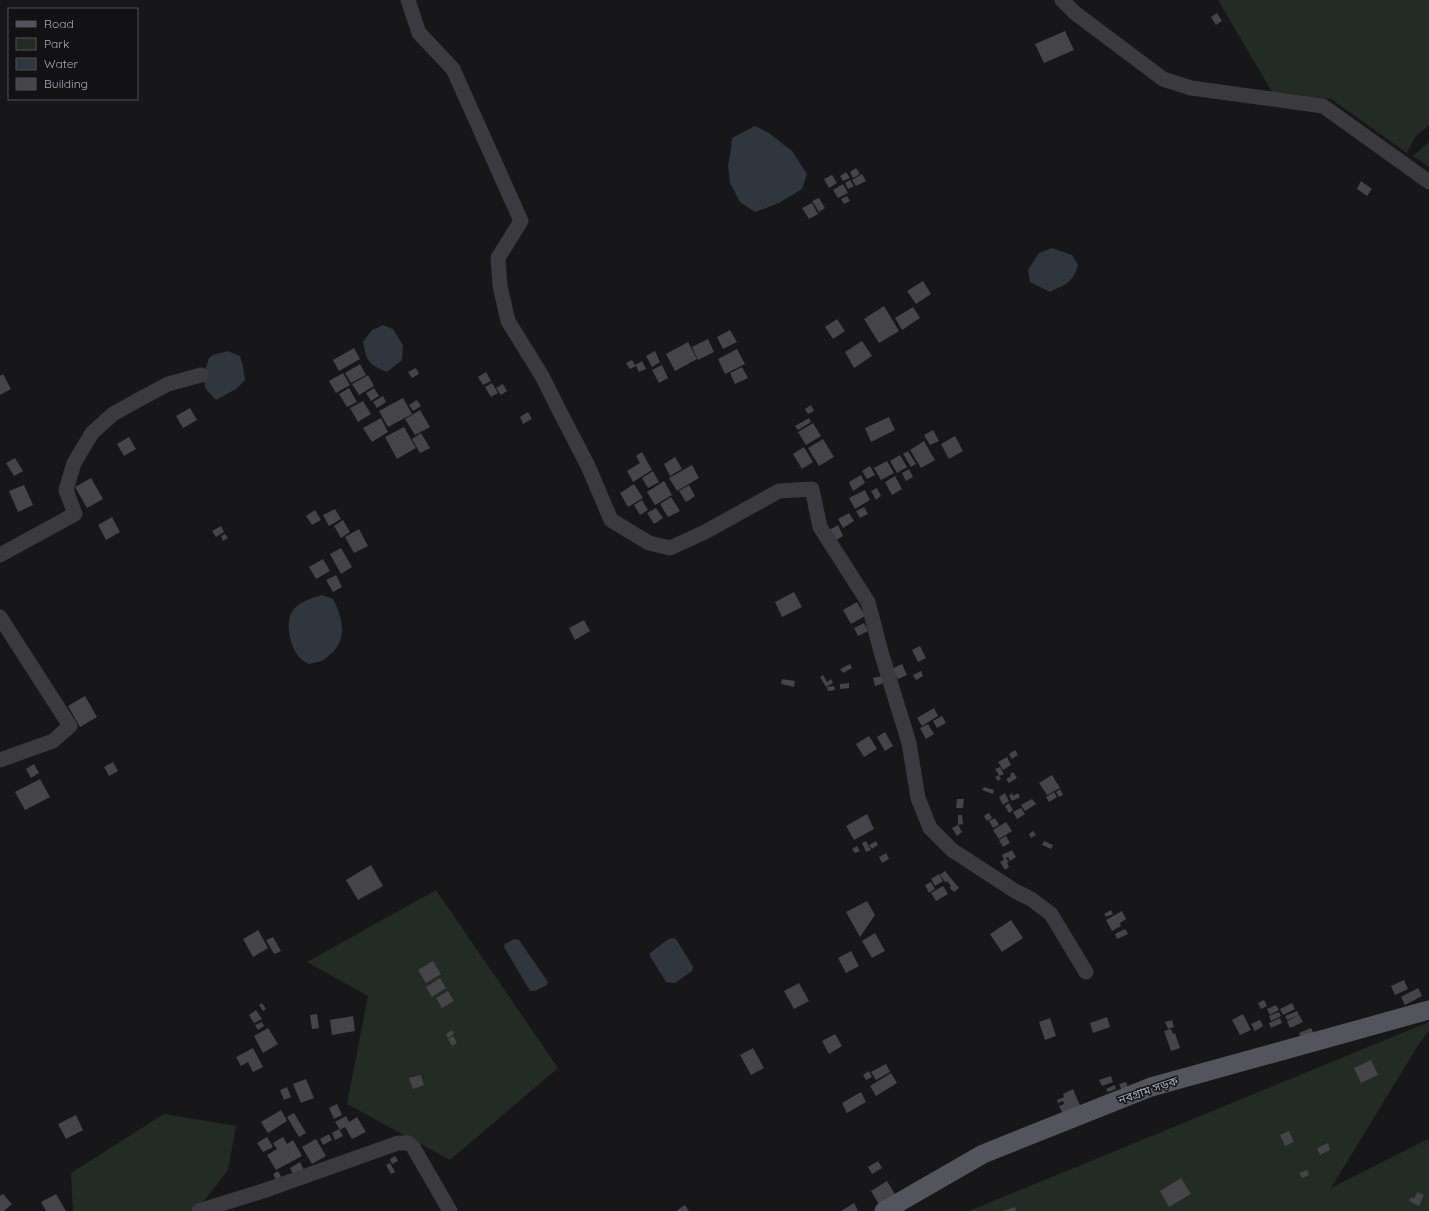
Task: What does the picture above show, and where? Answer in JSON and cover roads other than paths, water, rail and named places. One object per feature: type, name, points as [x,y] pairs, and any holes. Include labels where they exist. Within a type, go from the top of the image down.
[{"type":"main road","name":"নবগ্রাম সড়ক","points":[[884,1211],[984,1154],[1151,1087],[1429,1010]]},
{"type":"street","points":[[408,0],[419,33],[452,69],[521,221],[498,258],[500,286],[508,320],[542,376],[588,466],[611,520],[649,543],[670,548],[704,532],[779,492],[812,489],[820,527],[868,602],[881,652],[909,743],[918,798],[930,828],[952,850],[1015,891],[1031,899],[1051,914],[1086,972]]},
{"type":"street","points":[[1062,0],[1075,13],[1163,79],[1191,88],[1323,106],[1429,182]]},
{"type":"street","points":[[0,555],[75,514],[66,490],[74,463],[92,433],[113,414],[168,384],[201,375]]},
{"type":"street","points":[[0,617],[70,726],[53,741],[0,760]]},
{"type":"street","points":[[199,1211],[266,1190],[398,1142],[408,1143],[413,1147],[450,1211]]},
{"type":"water","points":[[755,126],[769,133],[792,151],[807,174],[802,189],[779,203],[755,212],[740,202],[730,183],[728,166],[732,138]]},
{"type":"water","points":[[1052,248],[1072,255],[1078,265],[1074,276],[1065,285],[1050,292],[1030,282],[1028,270],[1039,253]]},
{"type":"water","points":[[383,325],[393,329],[403,345],[402,360],[387,372],[369,362],[363,342],[372,330]]},
{"type":"water","points":[[228,351],[240,356],[245,380],[236,389],[216,400],[205,388],[204,374],[209,358],[213,355]]},
{"type":"water","points":[[322,595],[333,599],[339,612],[342,634],[337,647],[332,653],[322,661],[309,664],[300,658],[293,647],[289,633],[289,620],[291,614],[297,606],[307,600]]},
{"type":"water","points":[[672,938],[676,939],[693,967],[692,971],[675,983],[666,982],[650,956],[650,953]]},
{"type":"water","points":[[514,939],[519,940],[548,982],[547,985],[535,991],[530,991],[504,947],[505,944]]}]
